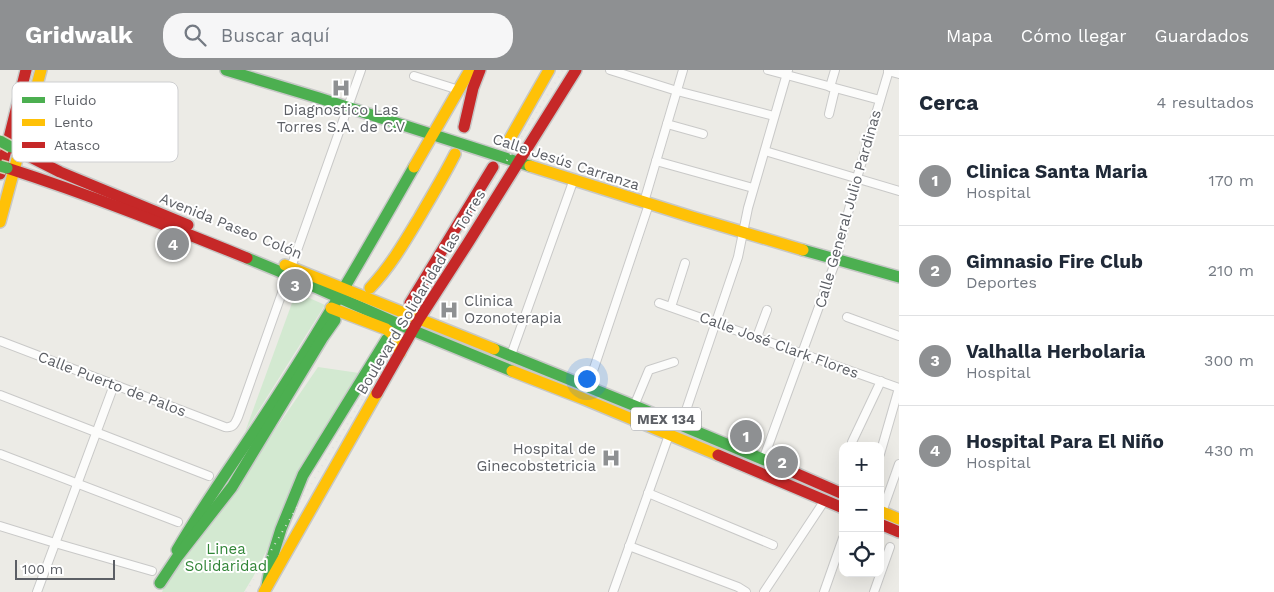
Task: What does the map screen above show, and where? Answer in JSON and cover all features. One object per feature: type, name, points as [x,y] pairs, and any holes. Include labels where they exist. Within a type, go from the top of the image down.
[{"type":"main road","points":[[36,82],[40,70]]},
{"type":"main road","name":"Calle Jesús Carranza","points":[[226,70],[743,233],[899,277]]},
{"type":"main road","points":[[158,587],[191,526],[279,394],[341,292],[470,70]]},
{"type":"main road","points":[[464,127],[473,88],[480,70]]},
{"type":"main road","points":[[507,144],[549,70]]},
{"type":"main road","name":"Boulevard Solidaridad las Torres","points":[[265,589],[412,330],[576,70]]},
{"type":"main road","points":[[0,135],[12,89]]},
{"type":"main road","points":[[0,222],[4,171],[12,134]]},
{"type":"main road","name":"Avenida Paseo Colón","points":[[0,141],[12,147]]},
{"type":"main road","points":[[370,288],[393,262],[447,173],[456,154]]},
{"type":"main road","points":[[0,208],[6,187],[4,171],[12,155]]},
{"type":"main road","name":"Avenida Paseo Colón","points":[[40,162],[199,234],[341,292],[419,319],[511,355],[839,492]]},
{"type":"main road","points":[[410,303],[493,167]]},
{"type":"main road","name":"Avenida Paseo Colón","points":[[4,171],[60,185],[199,234]]},
{"type":"main road","name":"Avenida Paseo Colón","points":[[341,292],[412,330],[584,399],[839,506]]},
{"type":"main road","points":[[331,308],[391,332],[398,341],[400,353]]},
{"type":"main road","points":[[158,587],[178,556],[232,487],[335,320]]},
{"type":"main road","name":"Boulevard Solidaridad las Torres","points":[[265,589],[274,552],[303,475],[387,340]]},
{"type":"main road","points":[[536,381],[540,368]]},
{"type":"main road","points":[[786,483],[791,471]]},
{"type":"main road","points":[[884,512],[899,519]]},
{"type":"main road","points":[[884,526],[899,532]]},
{"type":"street","points":[[290,271],[361,70]]},
{"type":"street","points":[[610,70],[774,116]]},
{"type":"street","points":[[584,399],[647,203],[656,161],[683,70]]},
{"type":"street","points":[[768,70],[787,73],[833,88],[880,100]]},
{"type":"street","points":[[829,114],[835,70]]},
{"type":"street","points":[[888,71],[899,74]]},
{"type":"street","name":"Calle General Julio Pardinas","points":[[763,460],[836,260],[857,178],[888,71]]},
{"type":"street","points":[[681,425],[738,257],[753,188],[787,73]]},
{"type":"street","points":[[414,76],[458,90]]},
{"type":"street","points":[[667,124],[703,134]]},
{"type":"street","points":[[764,151],[899,191]]},
{"type":"street","points":[[656,161],[753,188]]},
{"type":"street","points":[[511,355],[574,179]]},
{"type":"street","points":[[671,307],[685,263]]},
{"type":"street","name":"Calle Puerto de Palos","points":[[0,341],[114,386],[229,428],[238,417],[290,271]]},
{"type":"street","name":"Calle José Clark Flores","points":[[658,303],[899,388]]},
{"type":"street","points":[[757,337],[767,310]]},
{"type":"street","points":[[847,317],[899,336]]},
{"type":"street","points":[[634,406],[649,370],[674,362]]},
{"type":"street","points":[[852,442],[881,381]]},
{"type":"street","points":[[36,592],[114,386]]},
{"type":"street","points":[[883,442],[899,388]]},
{"type":"street","points":[[0,395],[209,476]]},
{"type":"street","points":[[613,592],[669,435]]},
{"type":"street","points":[[0,454],[178,522]]},
{"type":"street","points":[[884,503],[899,464]]},
{"type":"street","points":[[648,493],[772,545]]},
{"type":"street","points":[[764,592],[825,500]]},
{"type":"street","points":[[0,526],[152,570]]},
{"type":"street","points":[[629,546],[738,587],[746,592]]},
{"type":"street","points":[[874,592],[890,547]]},
{"type":"street","points":[[824,592],[839,549]]},
{"type":"green space","points":[[296,292],[325,305],[245,432]]},
{"type":"green space","name":"Linea Solidaridad","points":[[318,367],[359,373],[244,592],[162,592],[166,583],[215,518]]},
{"type":"railway","points":[[246,592],[563,70]]},
{"type":"traffic: fast","points":[[226,70],[530,166]]},
{"type":"traffic: fast","points":[[0,141],[11,147]]},
{"type":"traffic: fast","points":[[0,166],[7,168]]},
{"type":"traffic: fast","points":[[177,550],[313,339],[414,167]]},
{"type":"traffic: fast","points":[[803,250],[899,277]]},
{"type":"traffic: fast","points":[[247,258],[412,330],[512,371]]},
{"type":"traffic: fast","points":[[160,583],[178,556],[232,487],[335,320]]},
{"type":"traffic: fast","points":[[267,586],[272,558],[281,529],[303,475],[387,339]]},
{"type":"traffic: fast","points":[[494,349],[779,466]]},
{"type":"traffic: slow","points":[[38,82],[41,70]]},
{"type":"traffic: slow","points":[[414,167],[470,70]]},
{"type":"traffic: slow","points":[[507,144],[549,70]]},
{"type":"traffic: slow","points":[[370,288],[402,246],[455,154]]},
{"type":"traffic: slow","points":[[0,222],[16,162]]},
{"type":"traffic: slow","points":[[530,166],[803,250]]},
{"type":"traffic: slow","points":[[285,265],[494,349]]},
{"type":"traffic: slow","points":[[331,308],[386,329],[396,339],[400,353]]},
{"type":"traffic: slow","points":[[512,371],[718,455]]},
{"type":"traffic: slow","points":[[264,592],[377,393]]},
{"type":"traffic: slow","points":[[884,513],[899,519]]},
{"type":"traffic: jam","points":[[23,82],[26,70]]},
{"type":"traffic: jam","points":[[464,127],[473,88],[480,70]]},
{"type":"traffic: jam","points":[[377,393],[419,319],[576,70]]},
{"type":"traffic: jam","points":[[0,174],[12,126]]},
{"type":"traffic: jam","points":[[40,162],[60,172],[188,225]]},
{"type":"traffic: jam","points":[[410,303],[493,167]]},
{"type":"traffic: jam","points":[[7,168],[98,199],[247,258]]},
{"type":"traffic: jam","points":[[718,455],[839,506]]},
{"type":"traffic: jam","points":[[779,466],[839,492]]},
{"type":"traffic: jam","points":[[884,526],[899,532]]},
{"type":"place","name":"Diagnostico Las Torres S.A. de C.V","points":[[341,88]]},
{"type":"place","name":"Hospital Para El Niño","points":[[173,244]]},
{"type":"place","name":"Valhalla Herbolaria","points":[[295,285]]},
{"type":"place","name":"Clinica Ozonoterapia","points":[[449,310]]},
{"type":"place","name":"Clinica Santa Maria","points":[[746,436]]},
{"type":"place","name":"Hospital de Ginecobstetricia","points":[[611,458]]},
{"type":"place","name":"Gimnasio Fire Club","points":[[782,462]]}]
